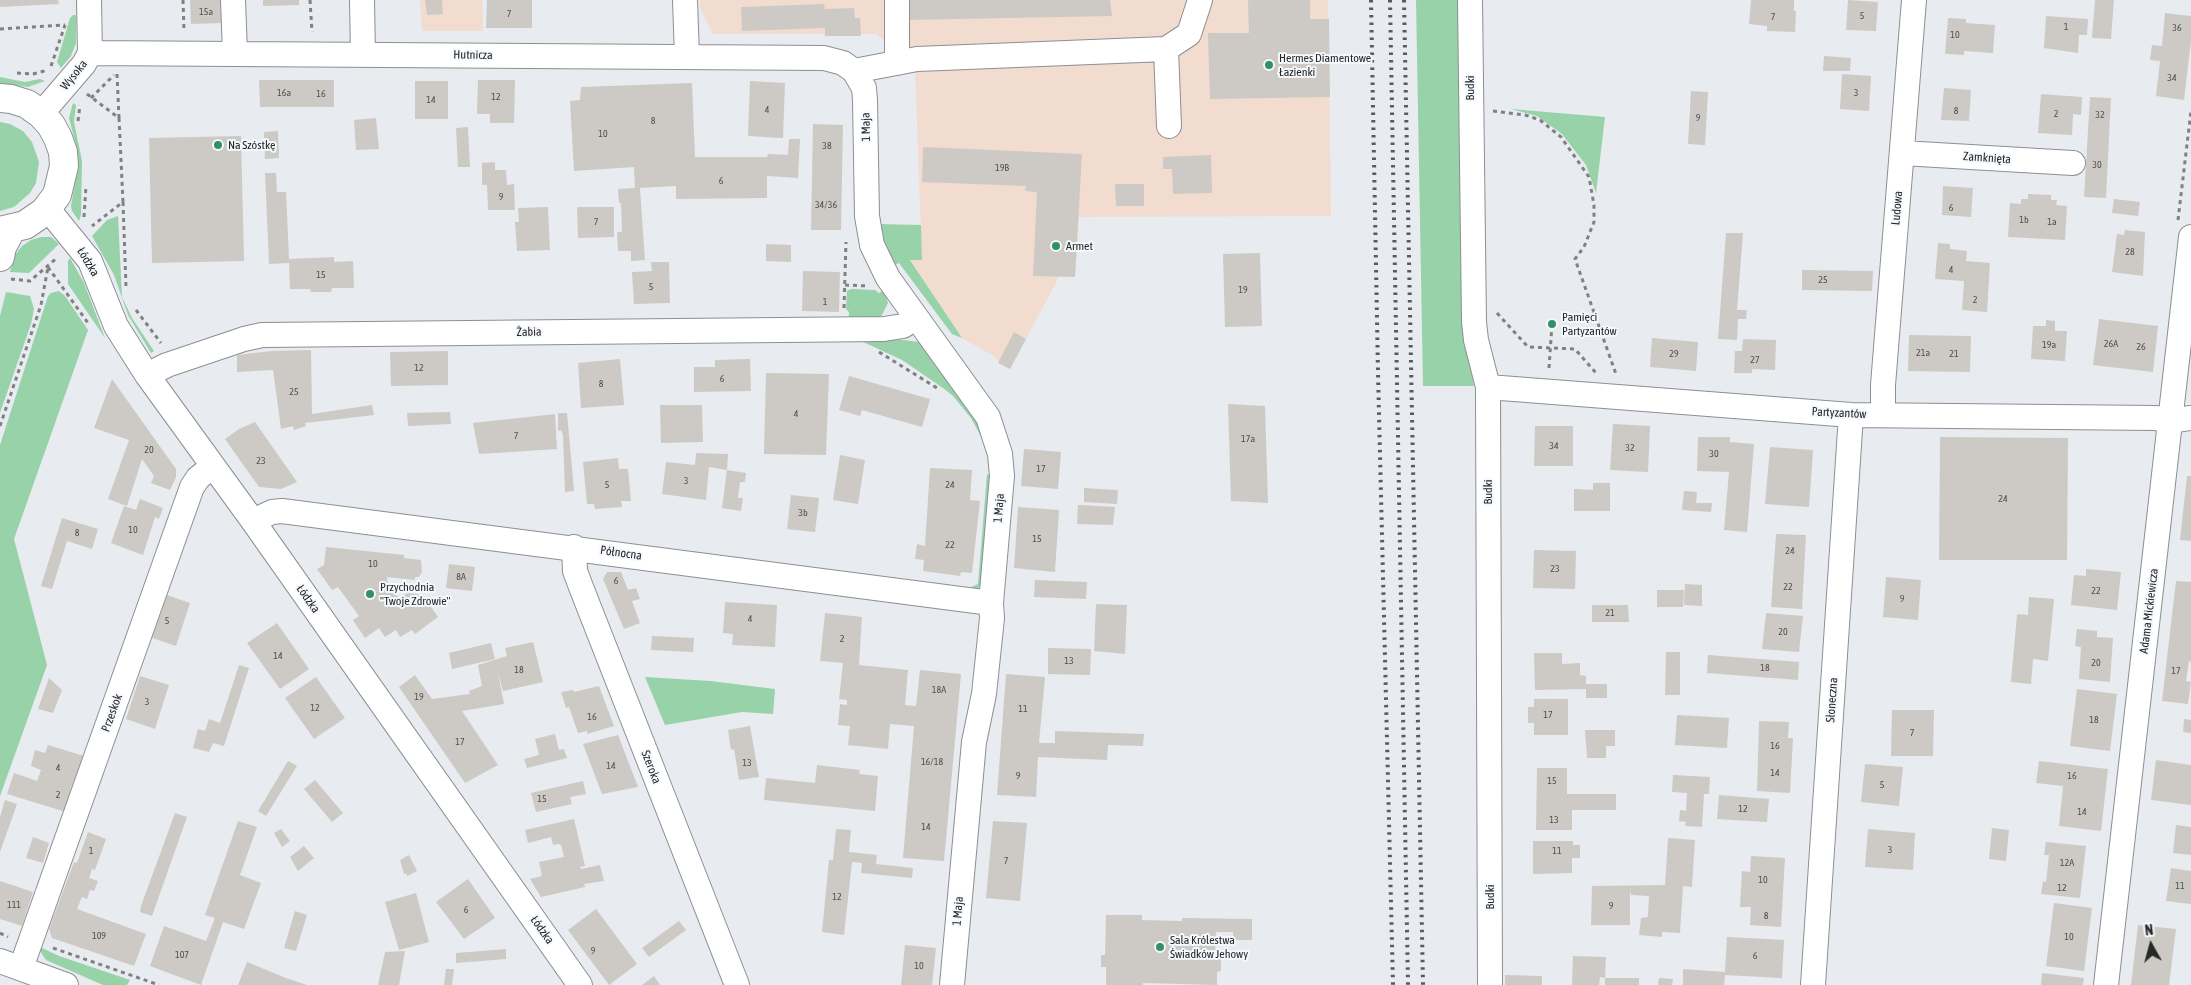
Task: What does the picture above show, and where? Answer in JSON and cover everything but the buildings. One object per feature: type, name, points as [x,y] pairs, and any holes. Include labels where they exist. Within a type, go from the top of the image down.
[{"type":"main road","points":[[0,98],[12,99],[27,104],[51,124],[63,152],[64,166],[57,195],[47,208],[25,225],[6,231],[2,247],[4,268]]},
{"type":"street","name":"Wysoka","points":[[41,114],[84,64],[90,53],[89,0]]},
{"type":"street","points":[[233,0],[235,53]]},
{"type":"street","points":[[362,0],[363,54]]},
{"type":"street","points":[[685,0],[687,57]]},
{"type":"street","points":[[897,0],[897,63]]},
{"type":"street","points":[[854,70],[917,59],[1166,50],[1189,34],[1200,0]]},
{"type":"street","name":"Budki","points":[[1470,0],[1474,299],[1476,340],[1488,387],[1490,985]]},
{"type":"street","name":"Ludowa","points":[[1883,415],[1883,385],[1914,0]]},
{"type":"street","points":[[1166,50],[1169,126]]},
{"type":"street","name":"Hutnicza","points":[[90,53],[824,58],[843,63],[854,70]]},
{"type":"street","name":"1 Maja","points":[[854,70],[864,88],[866,100],[866,216],[870,238],[881,267],[988,417],[998,442],[1002,476],[991,603],[992,618],[984,694],[974,742],[952,985]]},
{"type":"street","name":"Zamknięta","points":[[1902,152],[2073,163]]},
{"type":"street","name":"Łódzka","points":[[47,208],[74,240],[94,269],[108,308],[122,337],[147,375],[580,985]]},
{"type":"street","name":"Adama Mickiewicza","points":[[2106,985],[2180,419],[2191,237]]},
{"type":"street","name":"Żabia","points":[[147,375],[174,362],[262,335],[884,329],[903,326],[916,317]]},
{"type":"street","name":"Partyzantów","points":[[1488,387],[1852,415],[2180,419]]},
{"type":"street","name":"Słoneczna","points":[[1813,985],[1852,415]]},
{"type":"street","name":"Przeskok","points":[[10,964],[31,941],[192,487],[195,481],[213,466]]},
{"type":"street","name":"Północna","points":[[253,522],[279,510],[574,547],[991,603]]},
{"type":"street","name":"Szeroka","points":[[574,547],[575,571],[580,587],[736,985]]},
{"type":"street","points":[[10,964],[66,985]]},
{"type":"path","points":[[183,0],[184,34]]},
{"type":"path","points":[[310,0],[312,34],[321,34]]},
{"type":"path","points":[[50,69],[68,16]]},
{"type":"path","points":[[0,29],[65,25]]},
{"type":"path","points":[[91,98],[118,72],[126,289]]},
{"type":"path","points":[[85,92],[119,118]]},
{"type":"path","points":[[1511,112],[1534,117],[1550,126],[1580,161],[1589,177],[1594,199],[1594,222],[1584,247],[1575,258],[1617,377]]},
{"type":"path","points":[[4,268],[30,281],[48,267],[74,240],[123,202]]},
{"type":"path","points":[[48,267],[93,330]]},
{"type":"path","points":[[0,426],[41,305],[48,267]]},
{"type":"path","points":[[845,285],[872,286]]},
{"type":"path","points":[[1474,299],[1484,299],[1528,346],[1550,348]]},
{"type":"path","points":[[132,306],[174,362]]},
{"type":"path","points":[[1547,391],[1552,324]]},
{"type":"path","points":[[31,941],[159,985]]},
{"type":"shaded area","points":[[420,0],[482,0],[483,31],[422,31]]},
{"type":"shaded area","points":[[700,0],[1328,0],[1331,216],[1079,217],[1075,277],[1059,277],[1010,369],[992,355],[962,338],[910,259],[922,259],[915,69],[877,34],[713,34],[700,8]]},
{"type":"green space","points":[[1416,0],[1459,0],[1462,316],[1474,386],[1423,386]]},
{"type":"green space","points":[[76,15],[76,43],[71,56],[61,68],[57,62],[70,18]]},
{"type":"green space","points":[[0,77],[25,82],[40,79],[45,81],[28,87],[0,83]]},
{"type":"green space","points":[[73,103],[76,105],[74,122],[82,161],[81,215],[79,221],[71,206],[78,166],[75,141],[69,118]]},
{"type":"green space","points":[[1511,109],[1605,117],[1596,193],[1586,165],[1562,134],[1537,116]]},
{"type":"green space","points":[[0,122],[10,124],[23,131],[32,142],[39,162],[36,183],[30,193],[14,207],[0,211]]},
{"type":"green space","points":[[118,216],[122,297],[132,318],[154,351],[151,353],[128,315],[114,275],[92,236],[107,220]]},
{"type":"green space","points":[[878,224],[921,225],[922,260],[910,260],[962,338],[952,334],[899,263],[895,265],[886,252]]},
{"type":"green space","points":[[51,237],[59,244],[29,273],[10,272],[15,255],[22,246],[31,240]]},
{"type":"green space","points":[[70,258],[84,283],[105,338],[68,284],[68,261]]},
{"type":"green space","points":[[851,289],[875,290],[879,293],[884,290],[888,303],[882,315],[879,318],[849,321],[849,312],[846,309],[847,291]]},
{"type":"green space","points":[[59,291],[65,296],[88,330],[14,539],[47,665],[0,796],[0,445],[48,296]]},
{"type":"green space","points":[[6,292],[30,296],[34,309],[31,324],[0,413],[0,316]]},
{"type":"green space","points":[[895,339],[919,342],[973,411],[989,452],[986,452],[985,444],[971,418],[953,396],[902,360],[859,340]]},
{"type":"green space","points":[[987,474],[992,477],[982,586],[975,589],[971,587],[978,584]]},
{"type":"green space","points":[[645,677],[710,681],[775,689],[773,714],[742,712],[665,725]]},
{"type":"green space","points":[[40,947],[59,956],[130,980],[127,985],[103,985],[46,960],[40,951]]},
{"type":"railway","points":[[1371,0],[1393,985]]},
{"type":"railway","points":[[1390,0],[1408,985]]},
{"type":"railway","points":[[1404,0],[1423,985]]},
{"type":"place","name":"Hermes Diamentowe Łazienki","points":[[1269,65]]},
{"type":"place","name":"Na Szóstkę","points":[[218,145]]},
{"type":"place","name":"Armet","points":[[1056,246]]},
{"type":"place","name":"Pamięci Partyzantów","points":[[1552,324]]},
{"type":"place","name":"Przychodnia \"Twoje Zdrowie\"","points":[[370,594]]},
{"type":"place","name":"Sala Królestwa Świadków Jehowy","points":[[1160,947]]}]
